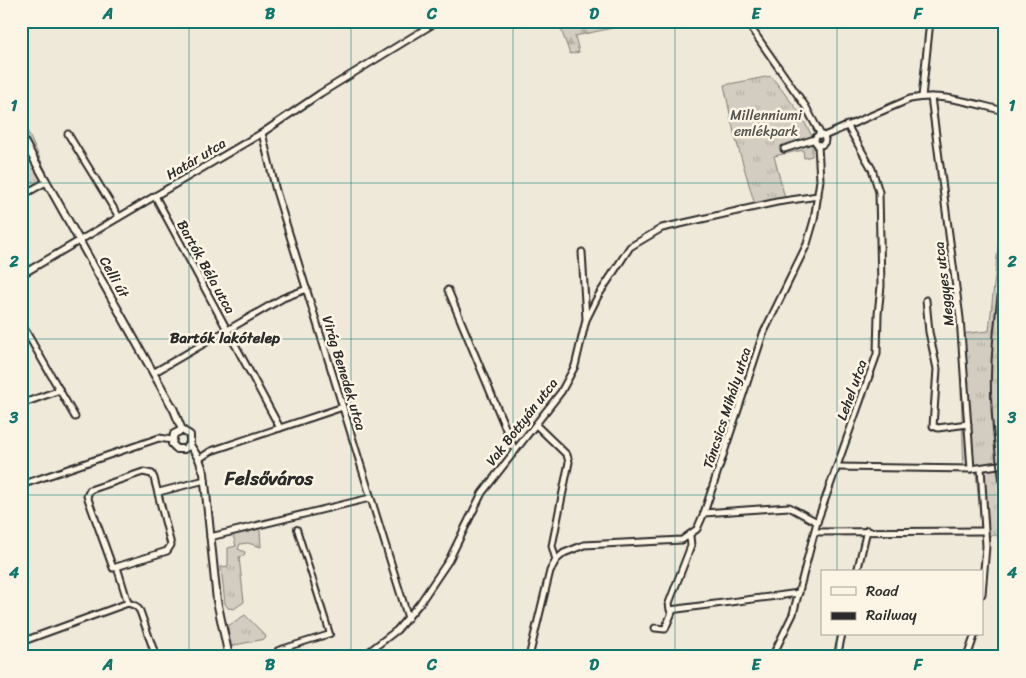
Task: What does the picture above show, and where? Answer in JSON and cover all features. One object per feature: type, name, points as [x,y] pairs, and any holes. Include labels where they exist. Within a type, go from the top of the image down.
[{"type":"street","name":"Határ utca","points":[[21,275],[262,133],[321,93],[438,21]]},
{"type":"street","points":[[746,21],[806,107],[820,140]]},
{"type":"street","points":[[922,97],[930,21]]},
{"type":"street","points":[[784,149],[820,140],[848,124],[922,97],[948,98],[1005,111]]},
{"type":"street","name":"Meggyes utca","points":[[931,97],[960,318],[971,469]]},
{"type":"street","name":"Lehel utca","points":[[772,657],[785,633],[799,593],[817,522],[877,354],[881,286],[879,192],[872,169],[848,124]]},
{"type":"street","name":"Virág Benedek utca","points":[[262,133],[276,191],[408,618]]},
{"type":"street","points":[[68,134],[120,217]]},
{"type":"street","name":"Celli út","points":[[21,136],[153,373],[182,430],[190,435],[190,445],[200,459],[205,480],[217,601],[229,657]]},
{"type":"street","name":"Táncsics Mihály utca","points":[[690,536],[697,529],[704,513],[762,334],[807,244],[818,196],[820,140]]},
{"type":"street","points":[[21,196],[46,182]]},
{"type":"street","name":"Bartók Béla utca","points":[[155,196],[280,428]]},
{"type":"street","name":"Vak Bottyán utca","points":[[362,657],[397,630],[408,618],[445,567],[482,494],[536,425],[570,377],[582,342],[586,320],[598,296],[630,247],[662,228],[777,202],[818,196]]},
{"type":"street","points":[[582,252],[586,320]]},
{"type":"street","points":[[153,373],[283,298],[307,289]]},
{"type":"street","points":[[448,290],[516,451]]},
{"type":"street","points":[[926,300],[929,332],[937,370],[933,426],[938,428],[968,424]]},
{"type":"street","points":[[21,324],[75,417]]},
{"type":"street","points":[[21,404],[60,390]]},
{"type":"street","points":[[200,459],[211,452],[343,407]]},
{"type":"street","points":[[536,425],[567,455],[569,462],[552,546],[556,560]]},
{"type":"street","points":[[182,430],[174,434],[172,440],[177,449],[184,449],[190,445]]},
{"type":"street","points":[[21,485],[159,438],[172,440]]},
{"type":"street","points":[[837,467],[971,469],[1005,464]]},
{"type":"street","points":[[981,468],[986,532],[984,570]]},
{"type":"street","points":[[148,472],[154,478],[159,492],[172,545],[170,549],[113,568],[87,496],[88,493],[148,472]]},
{"type":"street","points":[[159,492],[205,480]]},
{"type":"street","points":[[210,537],[370,498]]},
{"type":"street","points":[[704,513],[789,507],[817,522]]},
{"type":"street","points":[[278,650],[330,634],[297,528]]},
{"type":"street","points":[[815,532],[867,530],[986,532]]},
{"type":"street","points":[[857,570],[867,530]]},
{"type":"street","points":[[529,657],[550,572],[556,560],[564,553],[584,545],[682,540],[690,536],[691,546],[669,603],[670,610],[799,593]]},
{"type":"street","points":[[117,567],[128,603]]},
{"type":"street","points":[[21,642],[128,603],[136,606],[140,611],[156,657]]},
{"type":"street","points":[[655,628],[665,629],[673,610]]},
{"type":"street","points":[[837,657],[842,636]]},
{"type":"street","points":[[967,657],[974,636]]},
{"type":"green space","points":[[558,21],[645,21],[575,36],[579,52],[570,54]]},
{"type":"green space","name":"Millenniumi emlékpark","points":[[771,76],[799,112],[812,136],[812,156],[804,158],[803,150],[774,156],[785,198],[755,205],[734,133],[724,85]]},
{"type":"green space","points":[[21,118],[51,182],[32,193],[21,171]]},
{"type":"green space","points":[[1005,183],[1005,567],[997,535],[982,536],[976,472],[964,472],[959,334],[989,331]]},
{"type":"green space","points":[[257,529],[260,530],[261,547],[248,543],[240,544],[238,549],[245,552],[244,556],[239,557],[244,602],[234,609],[228,608],[225,604],[221,567],[228,566],[228,548],[236,546],[233,535]]},
{"type":"green space","points":[[245,615],[266,636],[265,639],[230,646],[228,626]]},
{"type":"railway","points":[[1005,234],[996,304],[991,375],[995,446],[1005,516]]},
{"type":"district","name":"Bartók lakótelep","points":[[225,338]]},
{"type":"district","name":"Felsőváros","points":[[269,478]]}]
